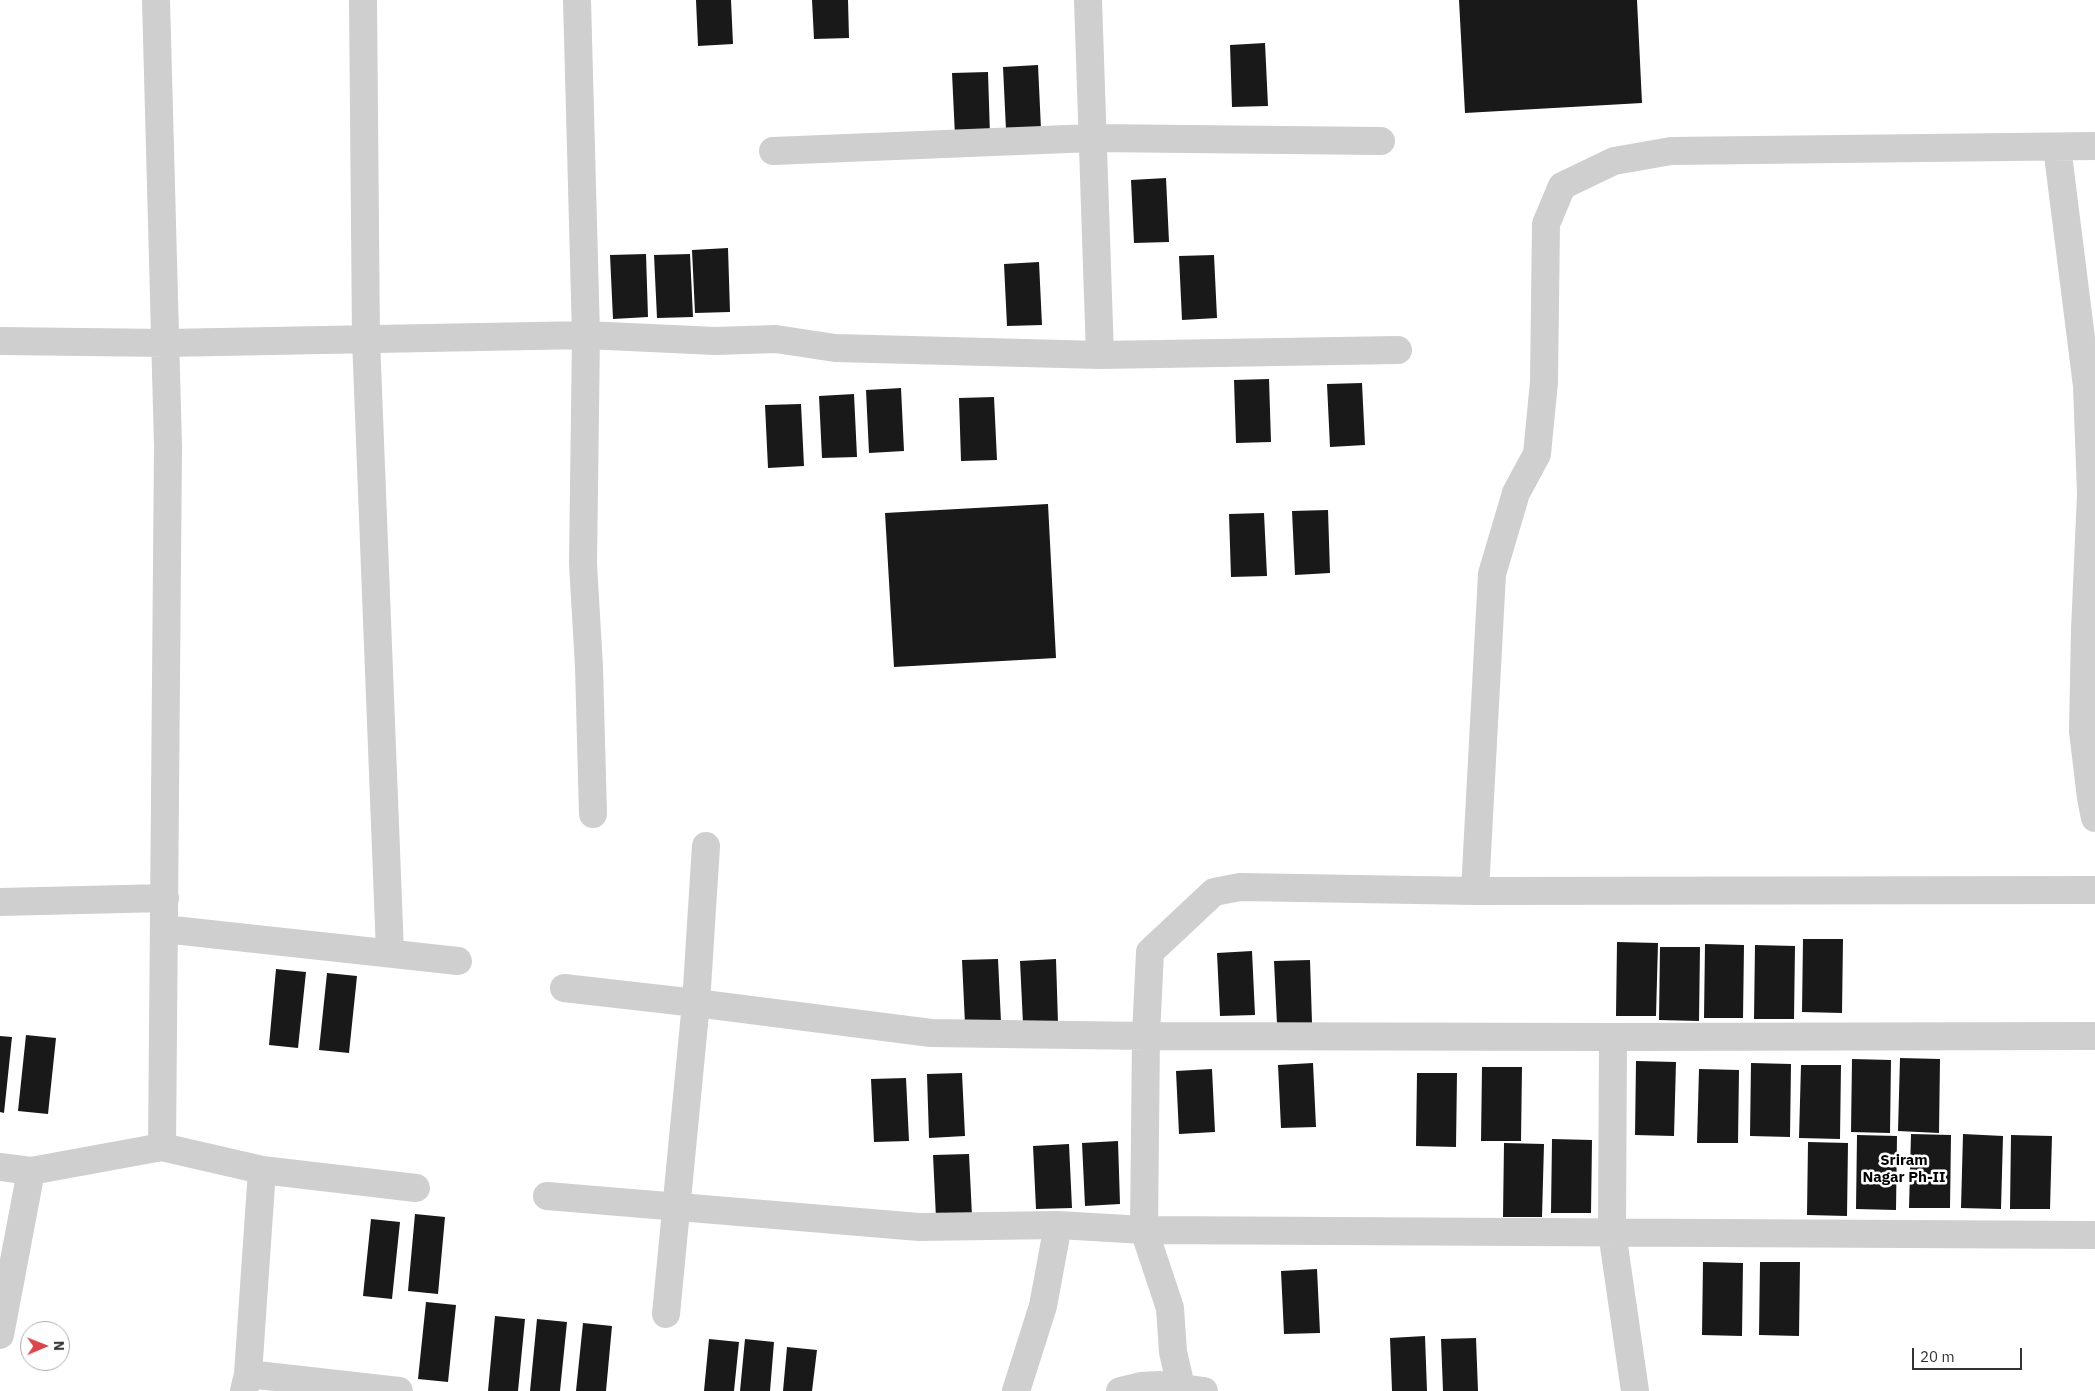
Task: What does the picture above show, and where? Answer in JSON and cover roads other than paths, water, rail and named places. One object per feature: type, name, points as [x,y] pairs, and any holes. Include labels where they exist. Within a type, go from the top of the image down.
[{"type":"street","points":[[156,0],[168,446],[162,1147]]},
{"type":"street","points":[[363,0],[366,339],[390,952]]},
{"type":"street","points":[[577,0],[586,335],[583,564],[589,667],[593,814]]},
{"type":"street","points":[[1088,0],[1100,355]]},
{"type":"street","points":[[773,151],[1092,138],[1381,141]]},
{"type":"street","points":[[1475,891],[1492,574],[1516,493],[1537,454],[1544,382],[1546,224],[1562,186],[1614,161],[1671,151],[2095,146]]},
{"type":"street","points":[[2057,147],[2087,386],[2092,494],[2085,630],[2083,732],[2095,818]]},
{"type":"street","points":[[0,341],[166,344],[586,335],[715,341],[776,339],[835,348],[1100,355],[1398,350]]},
{"type":"street","points":[[666,1314],[696,1002],[706,846]]},
{"type":"street","points":[[1189,1390],[1173,1352],[1170,1308],[1144,1230],[1146,1036],[1150,952],[1214,892],[1240,887],[1475,891],[2095,890]]},
{"type":"street","points":[[0,902],[165,898]]},
{"type":"street","points":[[164,929],[390,952],[458,961]]},
{"type":"street","points":[[564,988],[696,1002],[931,1032],[1146,1036],[2095,1036]]},
{"type":"street","points":[[1613,1037],[1612,1232],[1635,1391]]},
{"type":"street","points":[[0,1167],[31,1171],[162,1147],[262,1170],[416,1188]]},
{"type":"street","points":[[262,1170],[246,1382],[399,1391]]},
{"type":"street","points":[[0,1335],[31,1171]]},
{"type":"street","points":[[547,1196],[918,1227],[1058,1225],[1144,1230],[2095,1235]]},
{"type":"street","points":[[1016,1391],[1044,1306],[1058,1225]]},
{"type":"street","points":[[1120,1391],[1141,1386],[1160,1385],[1189,1390]]},
{"type":"district","name":"Sriram Nagar Ph-II","points":[[1904,1170]]}]
